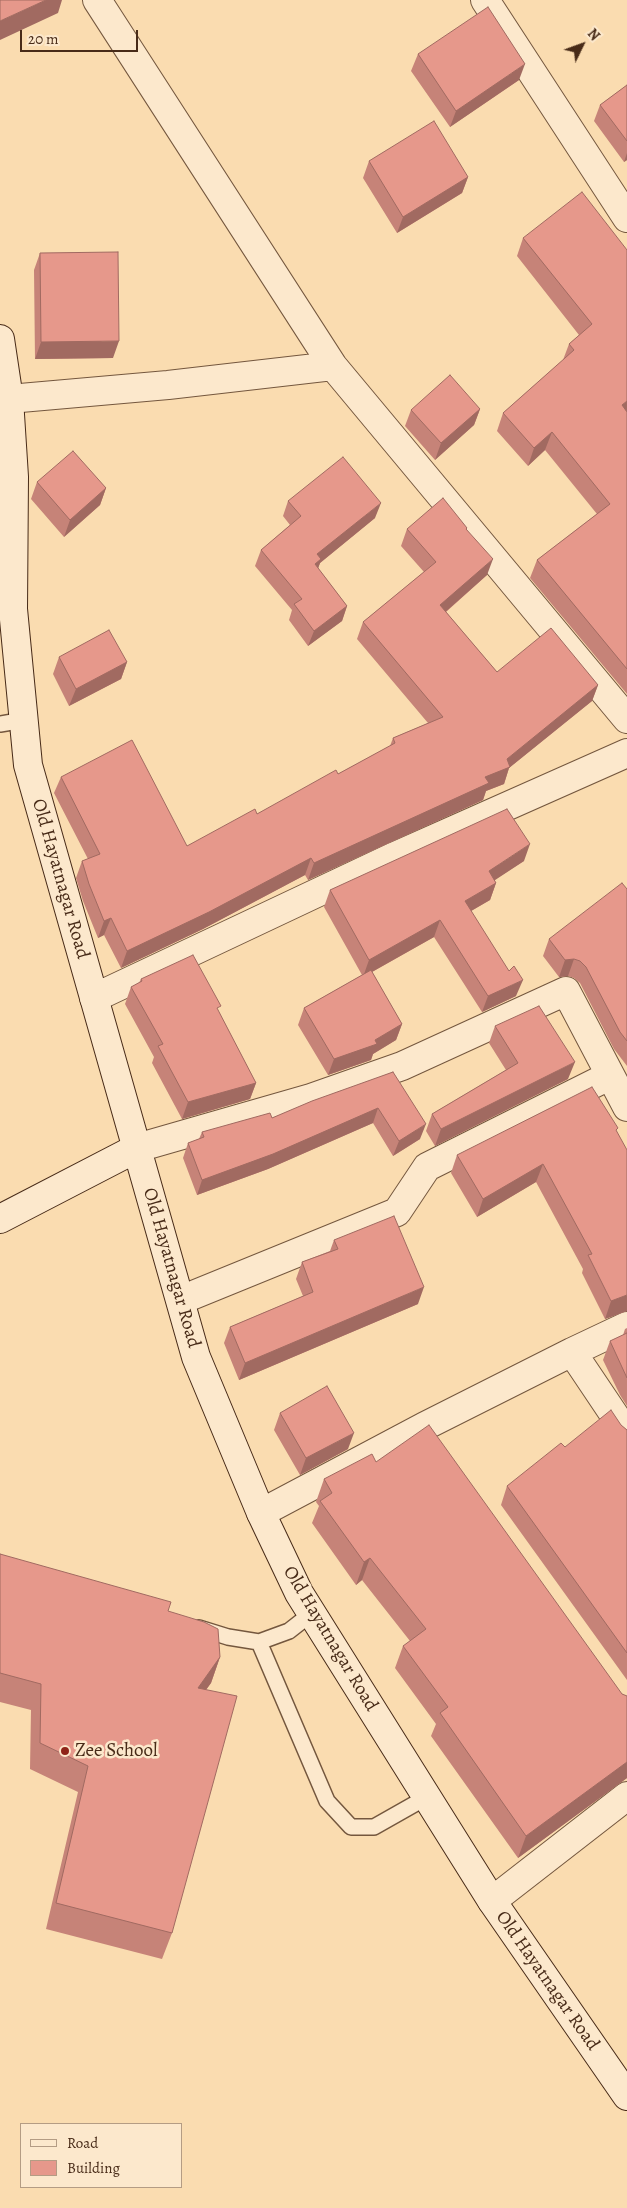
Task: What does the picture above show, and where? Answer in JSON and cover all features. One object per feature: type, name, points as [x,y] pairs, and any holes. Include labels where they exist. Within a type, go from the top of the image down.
[{"type":"street","points":[[97,0],[333,366],[627,719]]},
{"type":"street","points":[[485,0],[627,218]]},
{"type":"street","name":"Old Hayatnagar Road","points":[[0,339],[2,367],[9,399],[14,477],[6,559],[13,609],[12,722],[28,765],[196,1357],[261,1513],[299,1593],[492,1901],[627,2096]]},
{"type":"street","points":[[9,399],[168,385],[333,366]]},
{"type":"street","points":[[94,998],[395,856],[627,752]]},
{"type":"street","points":[[0,1219],[137,1148],[311,1098],[402,1066],[566,991],[609,1076],[627,1107]]},
{"type":"street","points":[[181,1300],[396,1212],[427,1167],[609,1076]]},
{"type":"street","points":[[261,1513],[424,1426],[627,1326]]},
{"type":"street","points":[[572,1352],[627,1434]]},
{"type":"street","points":[[424,1426],[442,1450]]},
{"type":"street","points":[[492,1901],[627,1796]]},
{"type":"lane","points":[[181,1623],[228,1637],[259,1642],[289,1631],[312,1612]]},
{"type":"lane","points":[[259,1642],[327,1801],[351,1827],[374,1827],[427,1797]]},
{"type":"building","points":[[0,0],[46,0],[0,21]]},
{"type":"building","points":[[488,7],[525,64],[456,111],[418,54]]},
{"type":"building","points":[[627,85],[627,141],[600,105]]},
{"type":"building","points":[[434,121],[468,177],[403,217],[369,161]]},
{"type":"building","points":[[582,192],[627,250],[627,401],[622,405],[627,412],[627,669],[537,560],[610,504],[552,432],[534,448],[503,413],[574,350],[569,344],[592,324],[523,238]]},
{"type":"building","points":[[118,252],[119,341],[41,342],[40,253]]},
{"type":"building","points":[[450,375],[480,409],[441,443],[411,410]]},
{"type":"building","points":[[73,451],[106,488],[70,520],[37,482]]},
{"type":"building","points":[[343,457],[381,503],[317,554],[321,559],[315,564],[347,606],[314,631],[294,604],[302,599],[261,550],[301,516],[288,501]]},
{"type":"building","points":[[443,498],[466,529],[493,559],[440,605],[497,672],[551,628],[598,685],[507,759],[510,767],[485,777],[489,783],[314,863],[311,858],[209,912],[127,951],[111,918],[104,921],[89,884],[82,861],[100,854],[61,777],[132,740],[187,846],[255,809],[257,814],[336,770],[338,774],[395,743],[393,738],[443,717],[363,622],[436,562],[407,529]]},
{"type":"building","points":[[109,630],[127,662],[76,689],[59,657]]},
{"type":"building","points":[[507,809],[530,844],[489,871],[496,883],[465,901],[509,971],[514,966],[523,980],[488,996],[440,920],[369,960],[330,890]]},
{"type":"building","points":[[622,883],[627,889],[627,1041],[620,1032],[586,967],[580,961],[574,959],[565,960],[549,939]]},
{"type":"building","points":[[193,955],[221,1006],[217,1008],[256,1083],[188,1102],[158,1046],[163,1044],[131,987],[142,981],[141,979]]},
{"type":"building","points":[[371,970],[402,1024],[375,1040],[377,1044],[334,1059],[304,1008]]},
{"type":"building","points":[[539,1006],[575,1062],[441,1129],[432,1114],[518,1063],[495,1026]]},
{"type":"building","points":[[393,1072],[426,1124],[399,1141],[378,1108],[273,1154],[202,1180],[188,1143],[204,1137],[202,1132],[270,1113],[272,1118],[312,1101]]},
{"type":"building","points":[[592,1087],[618,1128],[616,1130],[627,1150],[627,1295],[611,1301],[588,1255],[592,1254],[543,1164],[483,1199],[457,1155]]},
{"type":"building","points":[[394,1216],[424,1287],[245,1363],[230,1327],[313,1292],[302,1262],[338,1249],[334,1240]]},
{"type":"building","points":[[627,1333],[627,1378],[610,1341]]},
{"type":"building","points":[[327,1386],[354,1433],[306,1458],[280,1413]]},
{"type":"building","points":[[611,1410],[621,1425],[627,1430],[627,1653],[507,1486],[561,1443],[565,1447]]},
{"type":"building","points":[[429,1425],[622,1694],[627,1696],[627,1762],[526,1836],[440,1713],[448,1707],[403,1646],[426,1629],[370,1558],[364,1562],[320,1501],[332,1493],[324,1479],[372,1454],[376,1462]]},
{"type":"building","points":[[0,1554],[171,1602],[168,1611],[204,1622],[218,1629],[220,1657],[198,1688],[237,1696],[172,1933],[56,1903],[88,1766],[40,1743],[41,1684],[0,1673]]},
{"type":"place","name":"Zee School","points":[[65,1751]]}]
